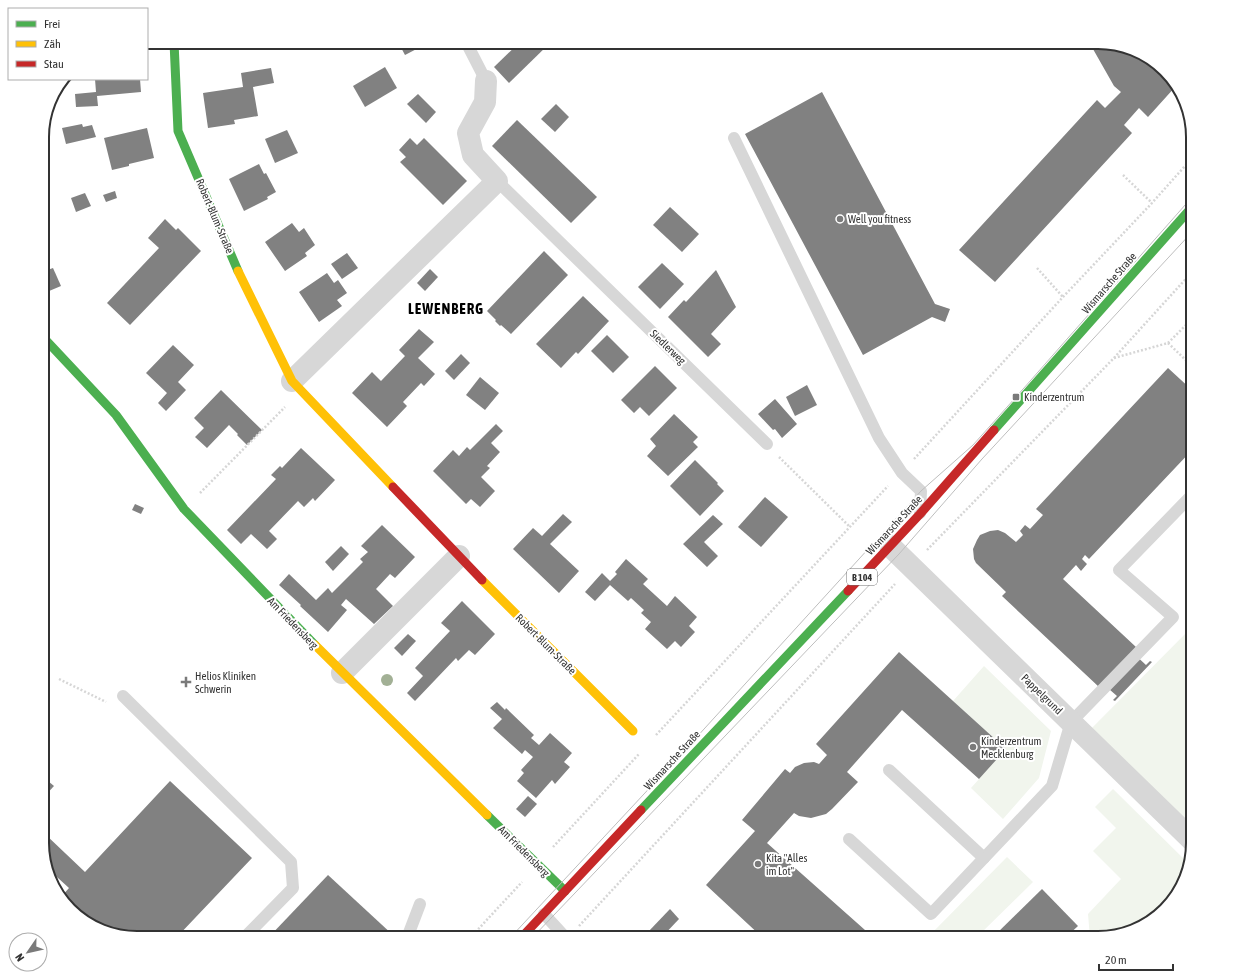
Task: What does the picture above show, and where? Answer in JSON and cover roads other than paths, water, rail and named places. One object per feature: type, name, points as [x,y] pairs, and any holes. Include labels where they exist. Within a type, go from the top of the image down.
[{"type":"street","name":"Robert-Blum-Straße","points":[[174,49],[178,131],[231,256],[297,386],[459,556],[633,731]]},
{"type":"street","name":"Siedlerweg","points":[[486,81],[485,102],[468,133],[473,155],[497,181]]},
{"type":"street","points":[[297,386],[393,282],[497,181]]},
{"type":"street","name":"Wismarsche Straße","points":[[528,931],[920,514],[1186,214]]},
{"type":"street","name":"Am Friedensberg","points":[[49,343],[116,415],[184,509],[198,525],[342,673],[566,891]]},
{"type":"street","name":"Pappelgrund","points":[[890,546],[1186,834]]},
{"type":"street","points":[[342,673],[459,556]]},
{"type":"lane","name":"Siedlerweg","points":[[470,49],[486,81]]},
{"type":"lane","points":[[734,138],[879,438],[902,473],[920,491],[920,514]]},
{"type":"lane","name":"Siedlerweg","points":[[497,181],[767,444]]},
{"type":"lane","points":[[849,838],[931,914],[1052,786],[1071,722],[1173,617],[1119,570],[1186,501]]},
{"type":"lane","points":[[123,696],[291,862],[293,888],[251,931]]},
{"type":"lane","points":[[889,770],[984,858]]},
{"type":"lane","points":[[410,931],[420,904]]},
{"type":"lane","points":[[544,914],[560,931]]},
{"type":"tram line","points":[[517,931],[684,751],[921,491],[973,445],[1186,204]]},
{"type":"tram line","points":[[539,931],[899,554],[982,459],[1186,239]]},
{"type":"place","name":"Well you fitness","points":[[840,219]]},
{"type":"place","name":"Kinderzentrum","points":[[1016,397]]},
{"type":"place","name":"Helios Kliniken Schwerin","points":[[186,682]]},
{"type":"place","name":"Kinderzentrum Mecklenburg","points":[[973,747]]},
{"type":"place","name":"Kita ''Alles im Lot''","points":[[758,864]]},
{"type":"district","name":"LEWENBERG","points":[[446,309]]}]
